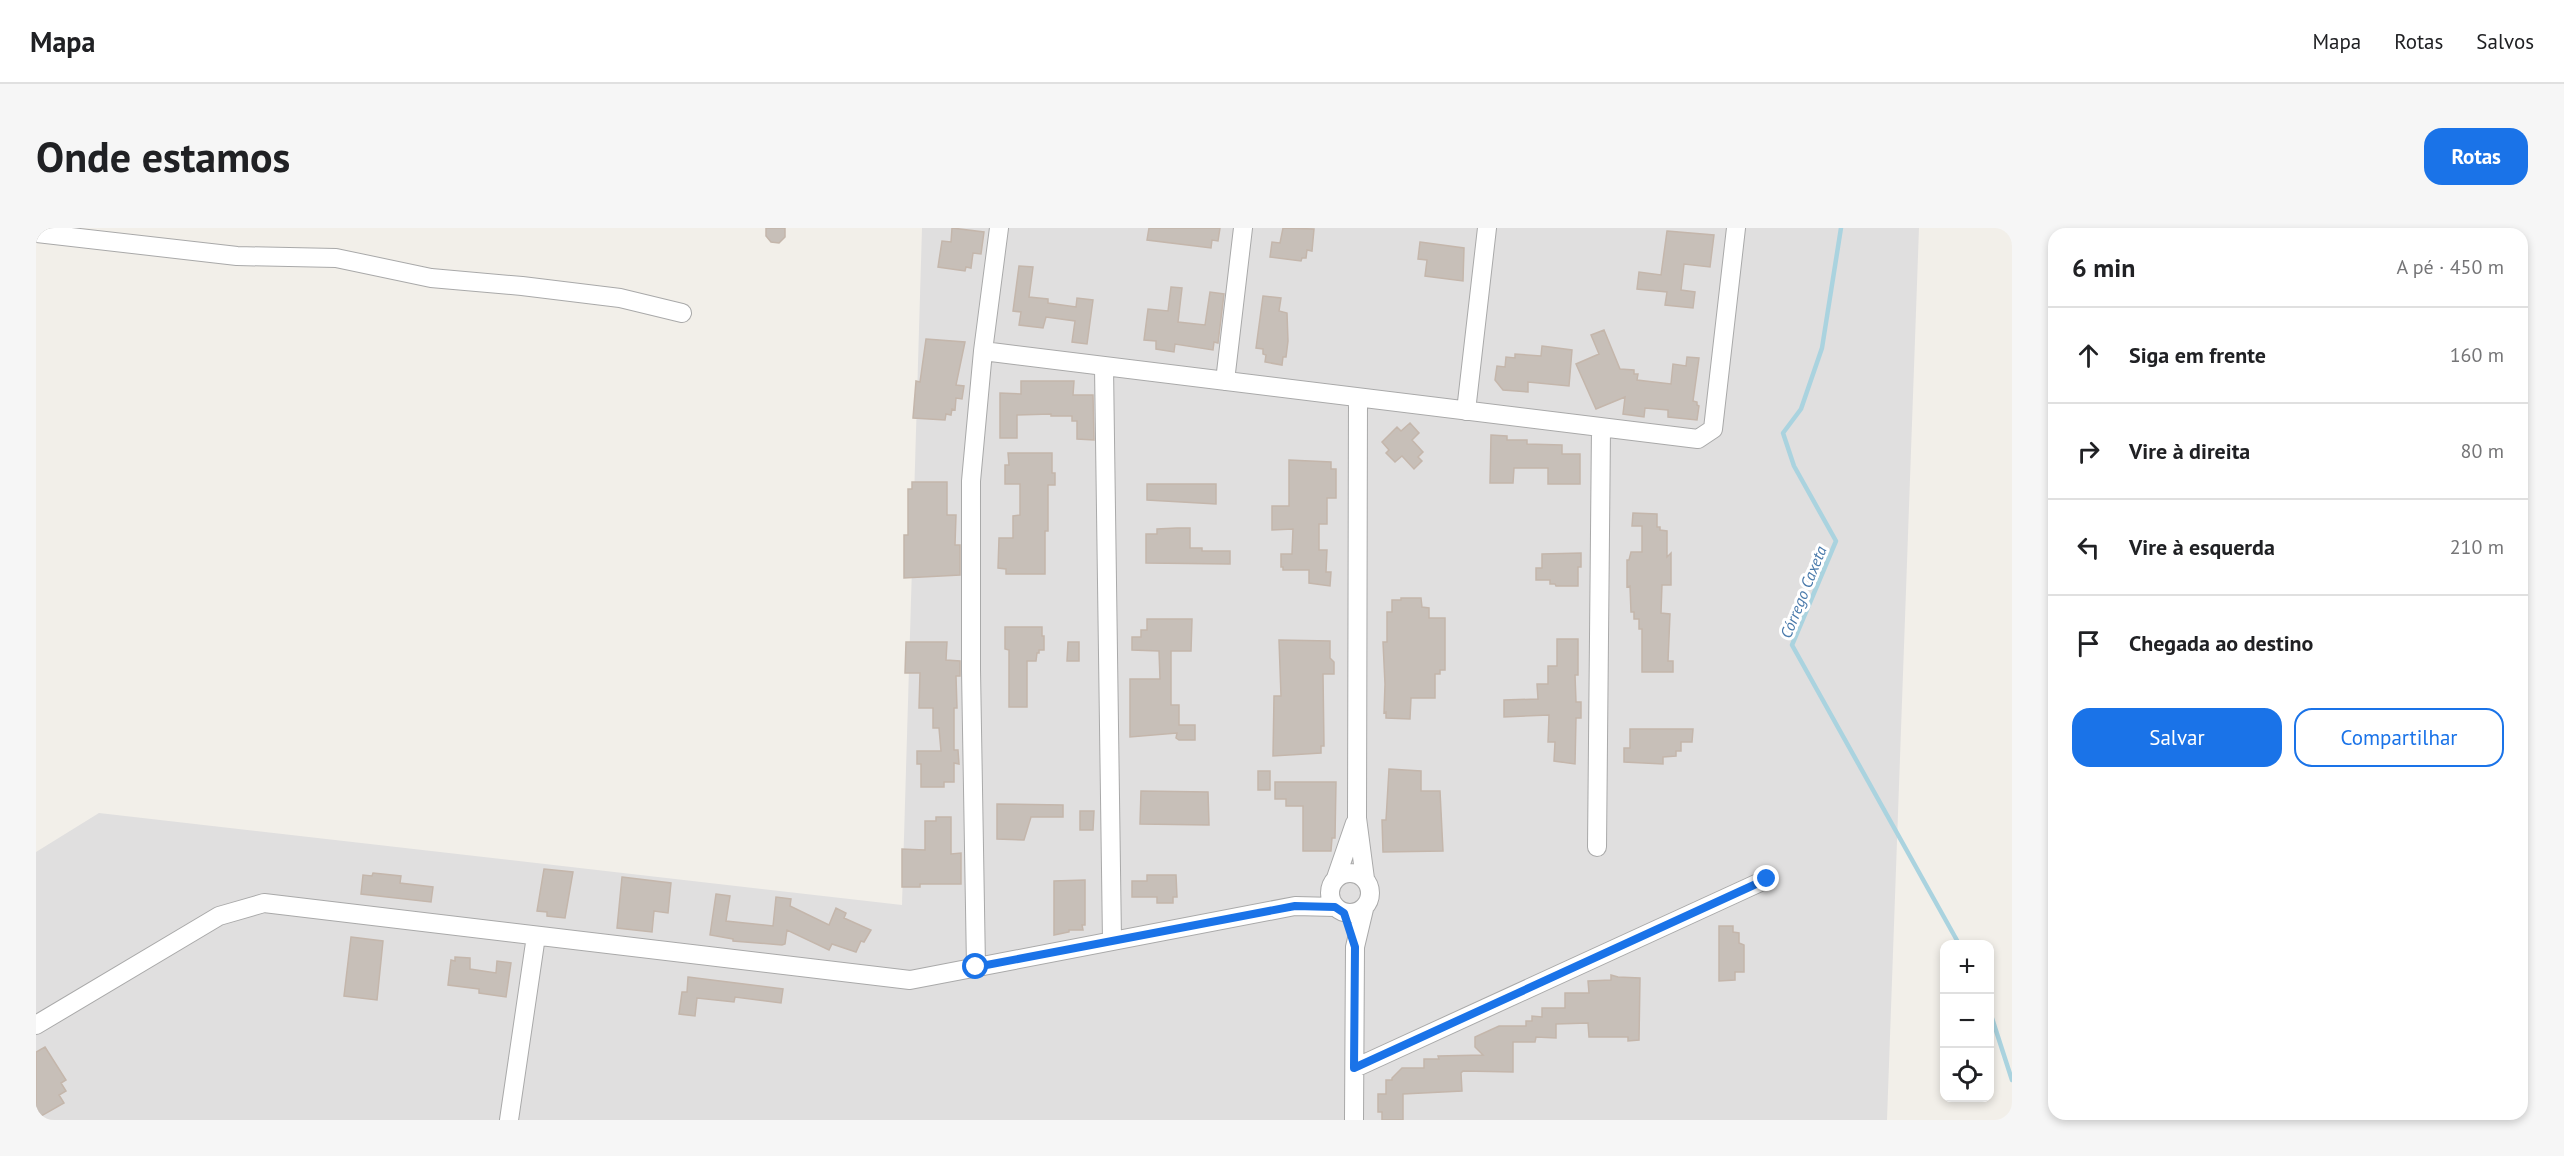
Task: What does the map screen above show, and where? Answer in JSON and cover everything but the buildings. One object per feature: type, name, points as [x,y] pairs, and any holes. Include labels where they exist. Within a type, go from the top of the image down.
[{"type":"street","points":[[976,967],[971,670],[971,481],[983,351],[999,228]]},
{"type":"street","points":[[1225,381],[1243,228]]},
{"type":"street","points":[[1466,411],[1487,228]]},
{"type":"street","points":[[983,351],[1698,439],[1713,429],[1736,228]]},
{"type":"street","points":[[36,233],[237,256],[336,258],[431,278],[620,298],[682,313]]},
{"type":"street","points":[[1104,367],[1112,941]]},
{"type":"street","points":[[1354,1120],[1355,947],[1364,909],[1371,894],[1365,879],[1357,818],[1358,398]]},
{"type":"street","points":[[1597,847],[1601,428]]},
{"type":"street","points":[[1355,947],[1339,910],[1331,901],[1333,883],[1357,818]]},
{"type":"street","points":[[1295,906],[1351,872],[1365,879]]},
{"type":"street","points":[[1354,1068],[1767,879]]},
{"type":"street","points":[[36,1025],[219,916],[264,903],[910,980],[1295,906],[1339,910],[1353,914],[1364,909]]},
{"type":"street","points":[[509,1120],[536,936]]},
{"type":"shaded area","points":[[922,228],[1919,228],[1887,1120],[36,1120],[36,852],[99,813],[902,905]]},
{"type":"waterway","name":"Córrego Caxeta","points":[[1841,228],[1822,348],[1801,409],[1783,433],[1794,466],[1836,541],[1792,645],[1957,940]]},
{"type":"waterway","name":"Córrego Caxeta","points":[[1994,1024],[2012,1080]]},
{"type":"route","points":[[976,967],[1295,906],[1335,907],[1344,913],[1355,947],[1354,1068],[1767,879]]}]
